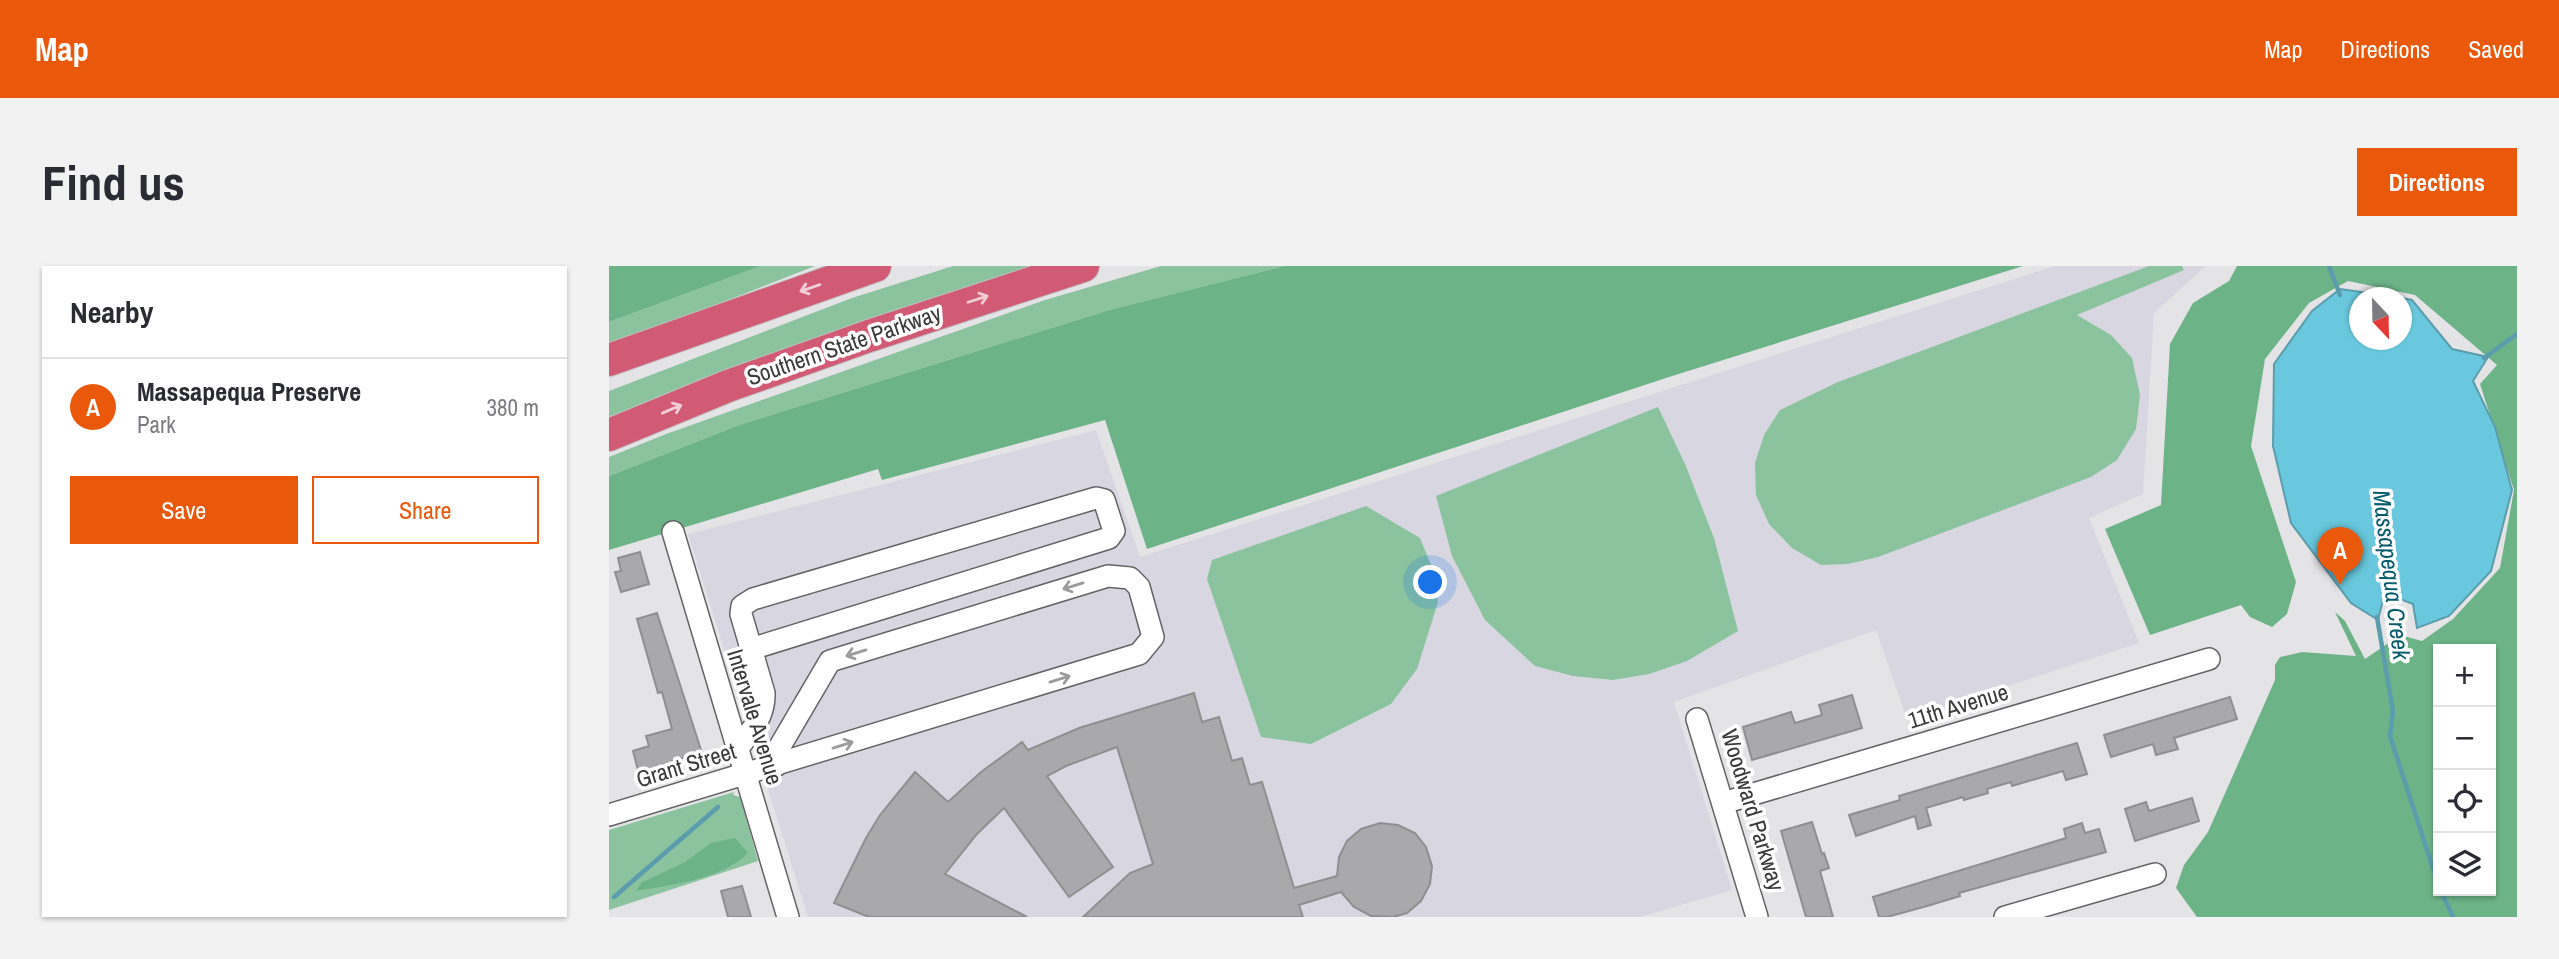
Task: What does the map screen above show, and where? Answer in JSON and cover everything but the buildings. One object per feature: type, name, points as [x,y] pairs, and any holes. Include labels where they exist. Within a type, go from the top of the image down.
[{"type":"highway","points":[[609,360],[875,266]]},
{"type":"highway","name":"Southern State Parkway","points":[[609,435],[728,386],[869,336],[1083,266]]},
{"type":"street","points":[[737,749],[755,726],[765,705],[741,614],[742,606],[753,599],[1096,498],[1104,500],[1114,531],[1109,538],[751,649]]},
{"type":"street","name":"Intervale Avenue","points":[[673,532],[788,917]]},
{"type":"street","name":"Grant Street","points":[[609,815],[778,765],[1139,654],[1153,638],[1139,587],[1130,578],[1108,576],[830,661],[776,753],[778,765]]},
{"type":"street","name":"11th Avenue","points":[[1723,803],[2209,659]]},
{"type":"street","name":"Woodward Parkway","points":[[1697,719],[1757,917]]},
{"type":"street","points":[[2005,917],[2155,874]]},
{"type":"shaded area","points":[[2055,266],[2206,266],[2154,313],[2143,494],[2089,518],[2139,643],[1907,719],[1876,630],[1674,702],[1732,890],[1640,917],[808,917],[688,534],[1096,430],[1140,557]]},
{"type":"green space","points":[[609,266],[761,266],[609,322]]},
{"type":"green space","points":[[761,266],[815,266],[609,347],[609,322]]},
{"type":"green space","points":[[953,266],[1051,266],[609,422],[609,391],[852,298]]},
{"type":"green space","points":[[1161,266],[1284,266],[1109,310],[739,425],[609,476],[609,457],[666,434],[1045,300]]},
{"type":"green space","points":[[1284,266],[2023,266],[1669,377],[1147,549],[1105,420],[882,480],[878,469],[609,550],[609,476],[739,425],[1109,310]]},
{"type":"green space","points":[[2149,266],[2182,266],[2184,270],[2077,315],[2111,335],[2132,358],[2140,395],[2136,429],[2117,460],[2091,477],[1878,557],[1848,564],[1821,565],[1792,548],[1769,524],[1756,495],[1755,463],[1764,435],[1780,410],[1838,382]]},
{"type":"green space","points":[[2237,266],[2517,266],[2517,917],[2197,917],[2176,888],[2184,865],[2208,832],[2275,680],[2275,665],[2280,657],[2302,652],[2356,656],[2335,612],[2345,621],[2365,659],[2400,635],[2422,641],[2453,619],[2500,568],[2514,490],[2480,384],[2497,365],[2412,294],[2412,287],[2377,287],[2348,281],[2309,303],[2265,359],[2251,446],[2296,582],[2287,614],[2272,627],[2250,617],[2241,605],[2150,635],[2105,529],[2161,505],[2170,344],[2193,303],[2229,281]]},
{"type":"green space","points":[[1658,407],[1685,464],[1714,538],[1738,631],[1687,661],[1649,674],[1613,680],[1573,676],[1535,666],[1485,620],[1452,556],[1436,496]]},
{"type":"green space","points":[[1366,506],[1420,538],[1433,570],[1438,602],[1417,669],[1391,704],[1311,744],[1261,737],[1207,579],[1212,560]]},
{"type":"green space","points":[[734,792],[733,795],[740,797],[758,861],[609,910],[609,830]]},
{"type":"green space","points":[[735,838],[748,853],[725,869],[695,880],[636,891],[641,883],[685,862],[711,843]]},
{"type":"water","points":[[2340,289],[2349,290],[2349,350],[2412,350],[2412,300],[2452,349],[2488,357],[2473,381],[2495,427],[2512,490],[2491,571],[2449,616],[2417,628],[2413,604],[2395,597],[2394,580],[2386,588],[2378,620],[2351,603],[2291,523],[2273,446],[2274,364],[2312,311]]},
{"type":"waterway","name":"Massapequa Creek","points":[[2329,266],[2340,295]]},
{"type":"waterway","points":[[2484,358],[2517,334]]},
{"type":"waterway","name":"Massapequa Creek","points":[[2377,617],[2393,711],[2390,736],[2433,869]]},
{"type":"waterway","points":[[614,897],[718,807]]},
{"type":"waterway","name":"Massapequa Creek","points":[[2443,896],[2453,917]]},
{"type":"place","name":"Massapequa Preserve","points":[[2340,585]]}]
